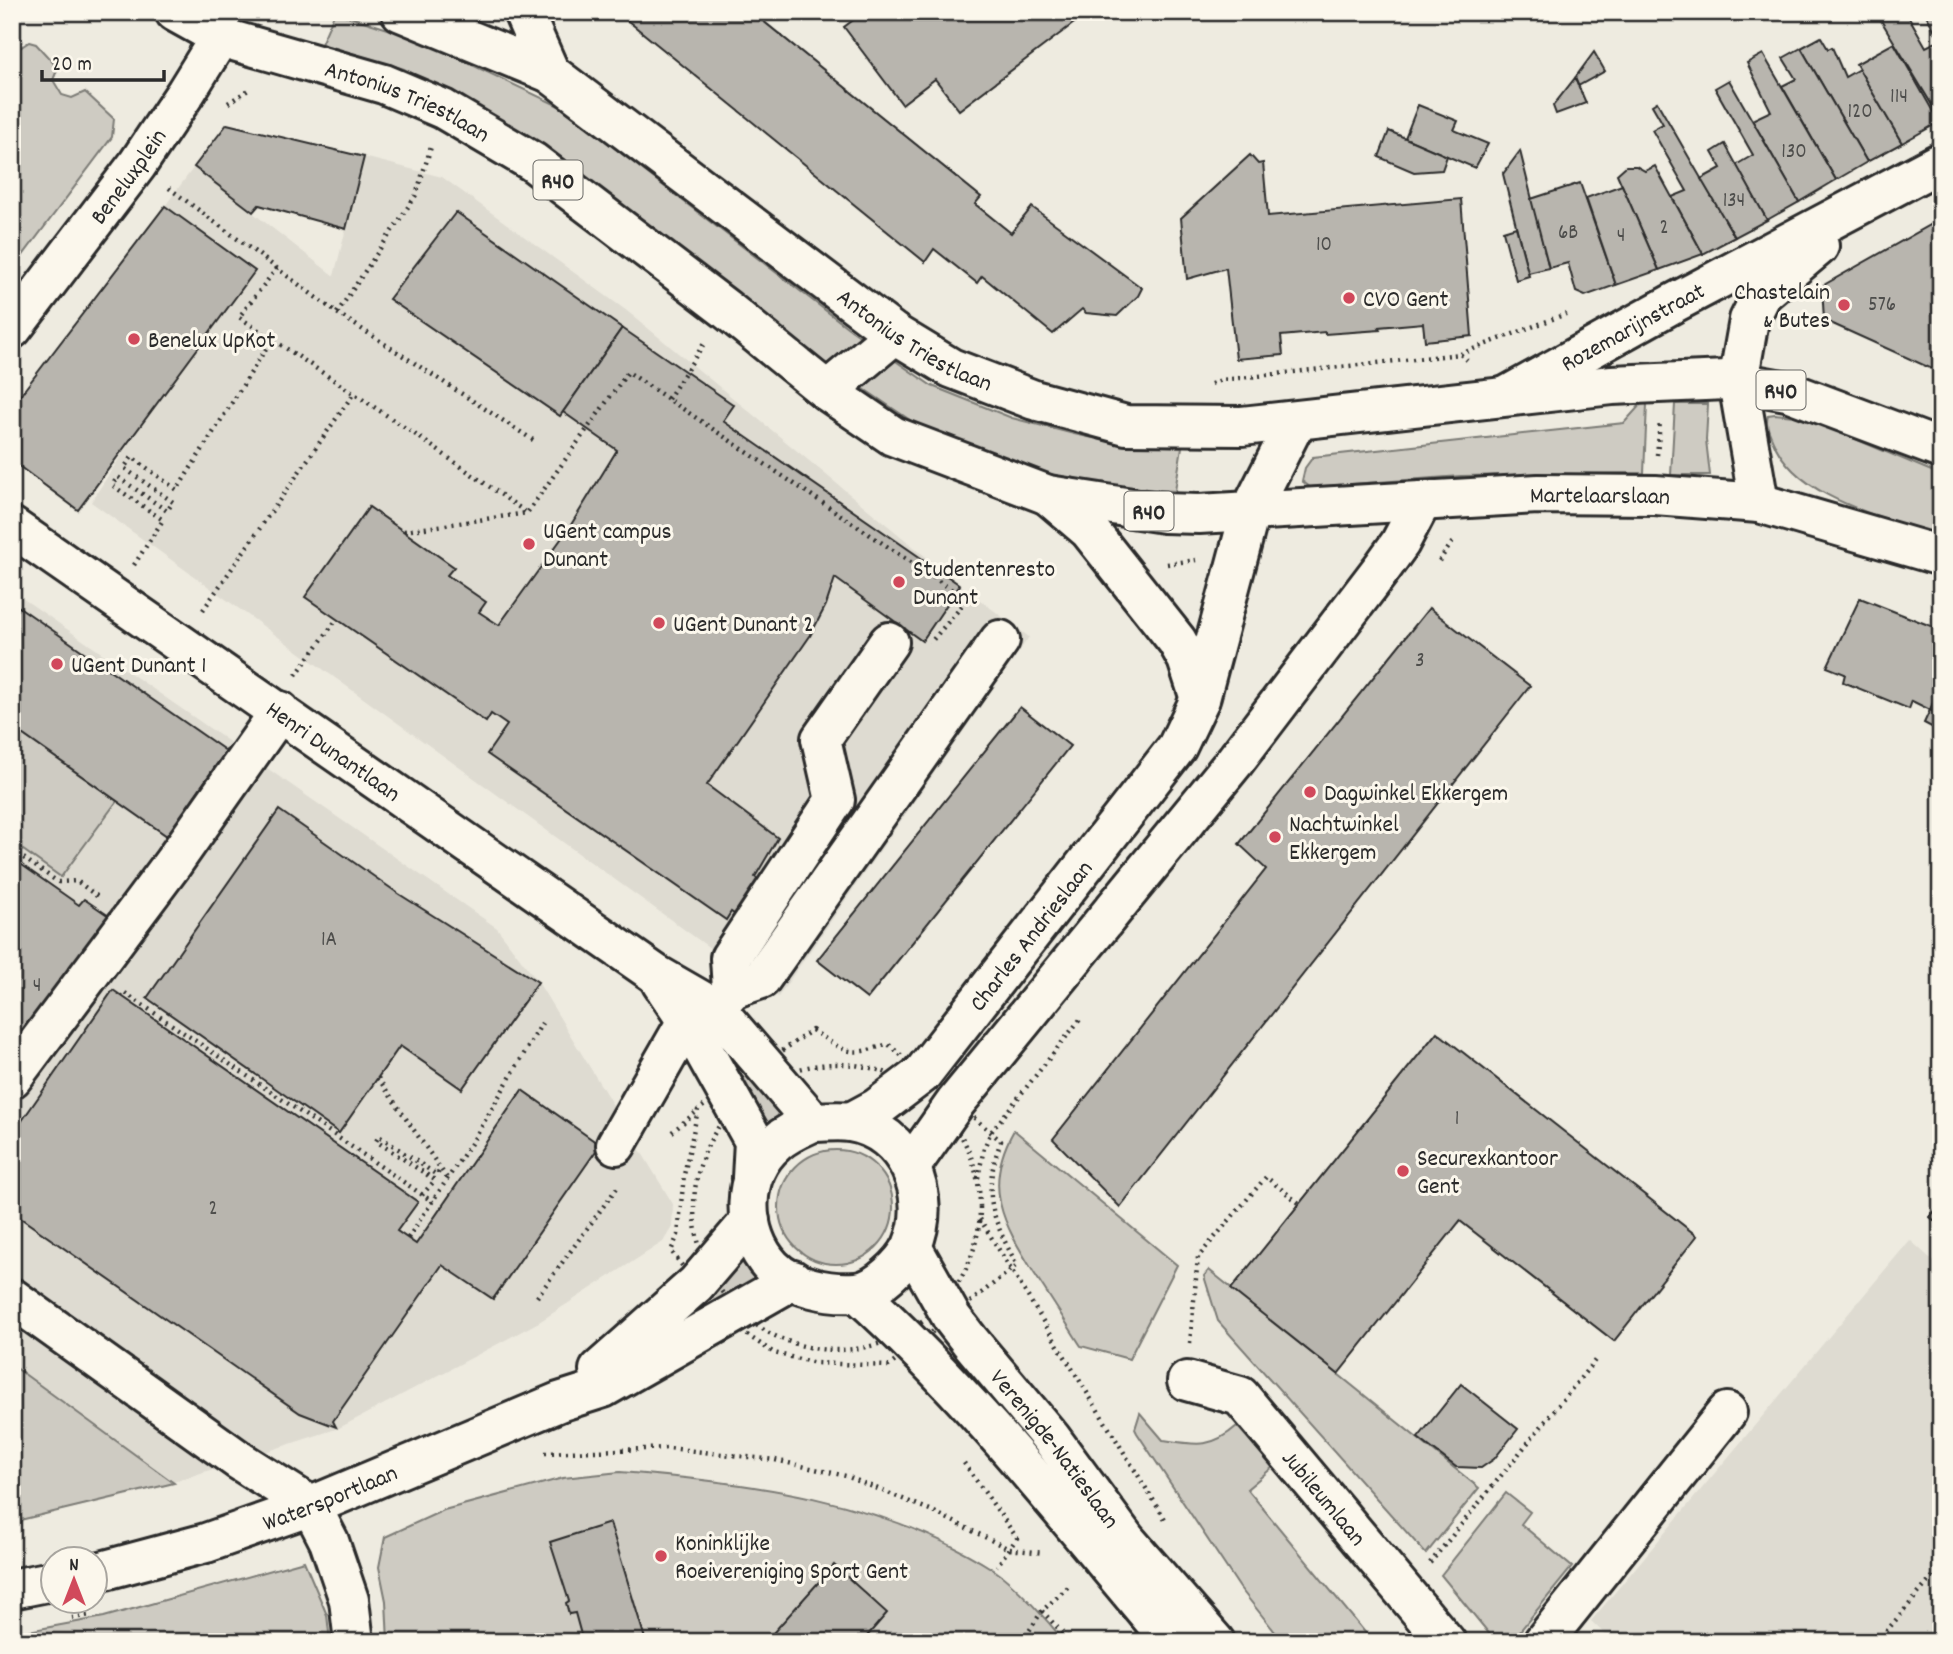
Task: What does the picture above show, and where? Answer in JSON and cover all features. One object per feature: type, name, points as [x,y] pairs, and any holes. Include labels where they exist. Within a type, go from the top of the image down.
[{"type":"street","name":"Antonius Triestlaan","points":[[176,12],[220,24],[384,83],[443,109],[533,162],[726,309],[827,391],[892,436],[959,464],[1048,495],[1164,513],[1250,512]]},
{"type":"street","name":"Antonius Triestlaan","points":[[401,12],[550,73],[895,334],[951,368],[1034,400],[1126,425],[1215,427],[1297,421],[1508,396]]},
{"type":"street","points":[[523,12],[550,73]]},
{"type":"street","name":"Beneluxplein","points":[[12,329],[137,165],[220,24]]},
{"type":"street","name":"Rozemarijnstraat","points":[[1508,396],[1672,304],[1871,202],[1941,162]]},
{"type":"street","name":"Rozemarijnstraat","points":[[1759,503],[1738,382],[1749,320],[1762,294],[1871,202]]},
{"type":"street","points":[[827,391],[895,334]]},
{"type":"street","name":"R40","points":[[1508,396],[1662,382],[1738,382],[1800,395],[1941,449]]},
{"type":"street","name":"Charles Andrieslaan","points":[[851,1122],[877,1108],[922,1074],[1177,747],[1195,712],[1250,512],[1297,421]]},
{"type":"street","name":"Martelaarslaan","points":[[1250,512],[1538,494],[1655,495],[1759,503],[1941,556]]},
{"type":"street","points":[[1048,495],[1089,530],[1177,641],[1187,659],[1195,712],[1235,761]]},
{"type":"street","name":"Charles Andrieslaan","points":[[911,1166],[956,1102],[1235,761],[1400,543],[1422,501]]},
{"type":"street","name":"Henri Dunantlaan","points":[[12,527],[657,975],[711,1006],[813,1122]]},
{"type":"street","points":[[711,1006],[761,979],[847,843],[1000,640]]},
{"type":"street","points":[[619,1163],[711,1006],[730,958],[835,800],[821,739],[889,642]]},
{"type":"street","points":[[12,1078],[130,920],[276,709]]},
{"type":"street","points":[[711,1006],[711,1100],[754,1141],[752,1178]]},
{"type":"street","name":"Charles Andrieslaan","points":[[813,1122],[851,1122],[886,1137],[911,1166],[922,1206],[912,1247],[896,1268],[858,1293],[806,1287],[773,1268],[754,1242],[747,1210],[752,1178],[762,1158],[775,1143],[793,1130],[813,1122]]},
{"type":"street","name":"Watersportlaan","points":[[559,1402],[624,1350],[696,1284],[750,1222]]},
{"type":"street","name":"Verenigde-Natieslaan","points":[[912,1247],[952,1318],[1051,1438],[1126,1540],[1214,1642]]},
{"type":"street","name":"Watersportlaan","points":[[108,1569],[206,1543],[311,1506],[559,1402],[603,1388],[793,1280]]},
{"type":"street","name":"Verenigde-Natieslaan","points":[[858,1293],[900,1362],[1011,1448],[1172,1642]]},
{"type":"street","points":[[12,1298],[240,1461],[311,1506],[329,1541],[349,1600],[354,1642]]},
{"type":"street","name":"Jubileumlaan","points":[[1187,1381],[1240,1396],[1446,1642]]},
{"type":"street","points":[[1543,1642],[1727,1412]]},
{"type":"street","points":[[12,1589],[38,1584]]},
{"type":"path","points":[[337,313],[416,195],[443,109]]},
{"type":"path","points":[[137,165],[337,313],[533,440]]},
{"type":"path","points":[[277,268],[239,317],[527,513]]},
{"type":"path","points":[[155,531],[163,520],[113,485],[118,477],[167,511],[173,502],[124,468],[132,457],[177,490],[272,338]]},
{"type":"path","points":[[404,531],[527,513],[628,372],[967,600],[924,651],[889,642]]},
{"type":"path","points":[[668,399],[686,372]]},
{"type":"path","points":[[1655,495],[1662,382]]},
{"type":"path","points":[[223,583],[354,393]]},
{"type":"path","points":[[276,709],[337,619]]},
{"type":"path","points":[[12,850],[58,882],[77,881],[130,920]]},
{"type":"path","points":[[92,971],[433,1202]]},
{"type":"path","points":[[408,1238],[474,1139],[542,1023]]},
{"type":"path","points":[[667,1135],[711,1100],[812,1030],[848,1053],[868,1051],[888,1044],[895,1052]]},
{"type":"path","points":[[378,1078],[447,1178]]},
{"type":"path","points":[[711,1100],[684,1175],[678,1235],[671,1251],[722,1318],[774,1353],[817,1363],[900,1362],[1017,1265],[994,1221],[990,1183],[1001,1141],[991,1132]]},
{"type":"path","points":[[422,1195],[435,1180],[376,1141],[379,1136],[437,1175],[440,1169]]},
{"type":"path","points":[[537,1297],[619,1163]]},
{"type":"path","points":[[1187,1381],[1198,1257],[1266,1177],[1300,1203]]},
{"type":"path","points":[[979,1219],[1168,1523]]},
{"type":"path","points":[[1405,1594],[1596,1359]]},
{"type":"path","points":[[540,1453],[668,1448],[775,1460],[846,1476],[930,1510],[1009,1549],[1046,1553]]},
{"type":"path","points":[[961,1459],[1017,1538],[997,1566]]},
{"type":"path","points":[[1022,1642],[1042,1611],[1063,1590],[1107,1561]]},
{"type":"path","points":[[1877,1642],[1941,1567]]},
{"type":"path","points":[[1042,1611],[1071,1642]]},
{"type":"shaded area","points":[[335,12],[413,37],[561,107],[851,330],[932,386],[1012,418],[1074,434],[1122,444],[1182,447],[1175,491],[1113,487],[1059,477],[996,458],[913,422],[821,360],[633,216],[483,112],[404,69],[321,44]]},
{"type":"shaded area","points":[[29,42],[36,44],[58,68],[53,80],[62,95],[72,98],[85,92],[114,119],[112,137],[12,270],[12,53]]},
{"type":"shaded area","name":"UGent campus Dunant","points":[[364,157],[442,177],[627,311],[960,585],[1029,637],[778,997],[91,502],[139,428],[255,271],[165,206],[194,167],[334,276]]},
{"type":"shaded area","points":[[1641,404],[1647,404],[1644,473],[1461,476],[1310,487],[1302,481],[1305,468],[1313,457],[1624,423]]},
{"type":"shaded area","points":[[1675,404],[1708,404],[1706,440],[1710,475],[1671,475]]},
{"type":"shaded area","points":[[1768,415],[1803,417],[1941,475],[1941,537],[1845,504],[1802,478],[1785,461],[1770,434],[1767,418]]},
{"type":"shaded area","points":[[12,591],[497,928],[538,982],[673,1204],[672,1227],[663,1242],[539,1322],[339,1428],[136,1494],[12,1522]]},
{"type":"shaded area","points":[[12,727],[117,801],[61,877],[12,842]]},
{"type":"shaded area","points":[[720,1036],[783,1114],[766,1127],[713,1042]]},
{"type":"shaded area","points":[[1014,1130],[1177,1265],[1129,1359],[1081,1346],[1013,1238],[1000,1204],[998,1187],[1004,1150]]},
{"type":"shaded area","points":[[836,1150],[858,1155],[876,1167],[888,1185],[893,1207],[888,1229],[876,1247],[858,1259],[836,1264],[814,1259],[796,1247],[784,1229],[779,1207],[784,1185],[796,1167],[814,1155]]},
{"type":"shaded area","points":[[1910,1240],[1941,1268],[1941,1642],[1613,1642],[1591,1621]]},
{"type":"shaded area","points":[[742,1262],[758,1279],[678,1333],[669,1325]]},
{"type":"shaded area","points":[[1209,1270],[1479,1488],[1426,1554],[1218,1321],[1204,1276]]},
{"type":"shaded area","points":[[12,1365],[174,1483],[12,1522]]},
{"type":"shaded area","points":[[1140,1413],[1163,1440],[1185,1443],[1211,1442],[1237,1426],[1273,1467],[1247,1489],[1373,1642],[1283,1642],[1240,1588],[1137,1433],[1135,1429]]},
{"type":"shaded area","name":"Koninklijke Roeivereniging Sport Gent","points":[[620,1472],[717,1482],[813,1498],[861,1510],[907,1526],[994,1570],[1021,1593],[1065,1642],[388,1642],[386,1601],[379,1567],[385,1537],[444,1510],[563,1478]]},
{"type":"shaded area","points":[[1506,1493],[1530,1512],[1521,1524],[1572,1567],[1511,1642],[1496,1642],[1441,1575]]},
{"type":"shaded area","points":[[304,1561],[327,1615],[330,1642],[12,1642],[12,1634],[108,1616]]},
{"type":"building","points":[[617,12],[752,12],[981,197],[975,204],[1011,233],[1032,207],[1142,288],[1138,296],[1117,316],[1086,313],[1082,309],[1053,334],[982,276],[977,283],[934,249],[925,262]]},
{"type":"building","points":[[864,12],[1104,12],[1092,21],[1086,14],[959,110],[935,79],[902,104],[844,27]]},
{"type":"building","points":[[1876,12],[1906,12],[1926,47],[1940,40],[1941,120]]},
{"type":"building","points":[[1941,12],[1941,42],[1925,13]]},
{"type":"building","points":[[1821,37],[1828,49],[1832,47],[1845,77],[1859,69],[1902,143],[1867,162],[1801,48]]},
{"type":"building","points":[[1894,43],[1939,122],[1902,143],[1856,64]]},
{"type":"building","points":[[1801,48],[1867,162],[1836,180],[1782,86],[1796,79],[1783,58]]},
{"type":"building","points":[[1594,52],[1605,71],[1578,86],[1575,78]]},
{"type":"building","points":[[1763,54],[1836,180],[1799,202],[1752,120],[1771,111],[1747,63]]},
{"type":"building","points":[[1575,78],[1586,103],[1556,114],[1553,106]]},
{"type":"building","points":[[1729,80],[1799,202],[1767,220],[1736,165],[1753,155],[1715,88]]},
{"type":"building","points":[[1657,102],[1735,237],[1703,254],[1672,197],[1687,191],[1652,130],[1663,124],[1652,105]]},
{"type":"building","points":[[1418,105],[1458,121],[1454,130],[1488,144],[1475,168],[1405,138]]},
{"type":"building","points":[[227,124],[364,157],[346,229],[259,205],[253,212],[194,167]]},
{"type":"building","points":[[1389,131],[1447,156],[1442,170],[1414,172],[1379,157]]},
{"type":"building","points":[[1725,144],[1767,220],[1735,237],[1701,179],[1721,168],[1712,152]]},
{"type":"building","points":[[1520,151],[1549,268],[1528,273],[1503,174]]},
{"type":"building","points":[[1250,155],[1258,164],[1263,163],[1268,216],[1461,199],[1472,336],[1425,341],[1423,323],[1379,327],[1380,330],[1281,336],[1283,355],[1236,359],[1226,268],[1187,279],[1181,218]]},
{"type":"building","points":[[1626,166],[1636,166],[1645,171],[1655,166],[1703,254],[1659,270],[1617,174]]},
{"type":"building","points":[[1580,183],[1616,285],[1585,296],[1576,292],[1568,263],[1549,268],[1531,199]]},
{"type":"building","points":[[1622,185],[1659,270],[1616,285],[1586,198]]},
{"type":"building","name":"Benelux UpKot","points":[[165,206],[255,271],[78,510],[12,461],[12,406]]},
{"type":"building","points":[[456,212],[622,328],[560,416],[389,299]]},
{"type":"building","points":[[1941,219],[1941,373],[1824,320],[1822,286]]},
{"type":"building","points":[[1516,227],[1529,276],[1516,280],[1503,231]]},
{"type":"building","name":"UGent Dunant 2","points":[[622,328],[734,405],[723,421],[960,585],[922,641],[835,578],[826,605],[810,636],[707,785],[778,838],[755,877],[761,882],[737,916],[731,912],[726,920],[487,754],[507,725],[491,714],[486,722],[305,597],[369,507],[454,567],[447,575],[486,602],[479,612],[499,625],[569,528],[617,450],[563,412]]},
{"type":"building","points":[[1860,598],[1941,630],[1941,685],[1930,710],[1912,701],[1909,709],[1843,682],[1845,674],[1827,667]]},
{"type":"building","name":"UGent Dunant 1","points":[[12,602],[226,751],[167,836],[12,727]]},
{"type":"building","points":[[1429,608],[1530,686],[1120,1207],[1053,1139],[1266,869],[1239,844]]},
{"type":"building","points":[[1941,685],[1941,716],[1930,710]]},
{"type":"building","points":[[1020,707],[1070,746],[867,999],[817,960]]},
{"type":"building","points":[[1930,710],[1941,716],[1941,732],[1924,723]]},
{"type":"building","points":[[279,810],[399,894],[538,982],[462,1089],[400,1046],[339,1133],[147,998]]},
{"type":"building","points":[[12,858],[79,905],[84,899],[109,916],[12,1053]]},
{"type":"building","points":[[113,990],[418,1202],[397,1231],[416,1244],[522,1090],[600,1145],[493,1299],[442,1265],[333,1421],[336,1427],[300,1413],[12,1212],[12,1135]]},
{"type":"building","points":[[1437,1032],[1697,1236],[1614,1341],[1460,1221],[1338,1374],[1231,1289]]},
{"type":"building","points":[[1941,1203],[1941,1226],[1930,1217]]},
{"type":"building","points":[[1461,1384],[1518,1429],[1494,1459],[1481,1468],[1456,1467],[1418,1438]]},
{"type":"building","points":[[610,1523],[646,1642],[583,1642],[575,1613],[569,1614],[566,1603],[569,1601],[550,1542]]},
{"type":"building","points":[[834,1565],[887,1613],[862,1642],[765,1642]]},
{"type":"place","name":"CVO Gent","points":[[1349,298]]},
{"type":"place","name":"Chastelain & Butes","points":[[1844,305]]},
{"type":"place","name":"Benelux UpKot","points":[[134,339]]},
{"type":"place","name":"UGent campus Dunant","points":[[529,544]]},
{"type":"place","name":"Studentenresto Dunant","points":[[899,582]]},
{"type":"place","name":"UGent Dunant 2","points":[[659,623]]},
{"type":"place","name":"UGent Dunant 1","points":[[57,664]]},
{"type":"place","name":"Dagwinkel Ekkergem","points":[[1310,792]]},
{"type":"place","name":"Nachtwinkel Ekkergem","points":[[1275,837]]},
{"type":"place","name":"Securexkantoor Gent","points":[[1403,1171]]},
{"type":"place","name":"Koninklijke Roeivereniging Sport Gent","points":[[661,1556]]}]
